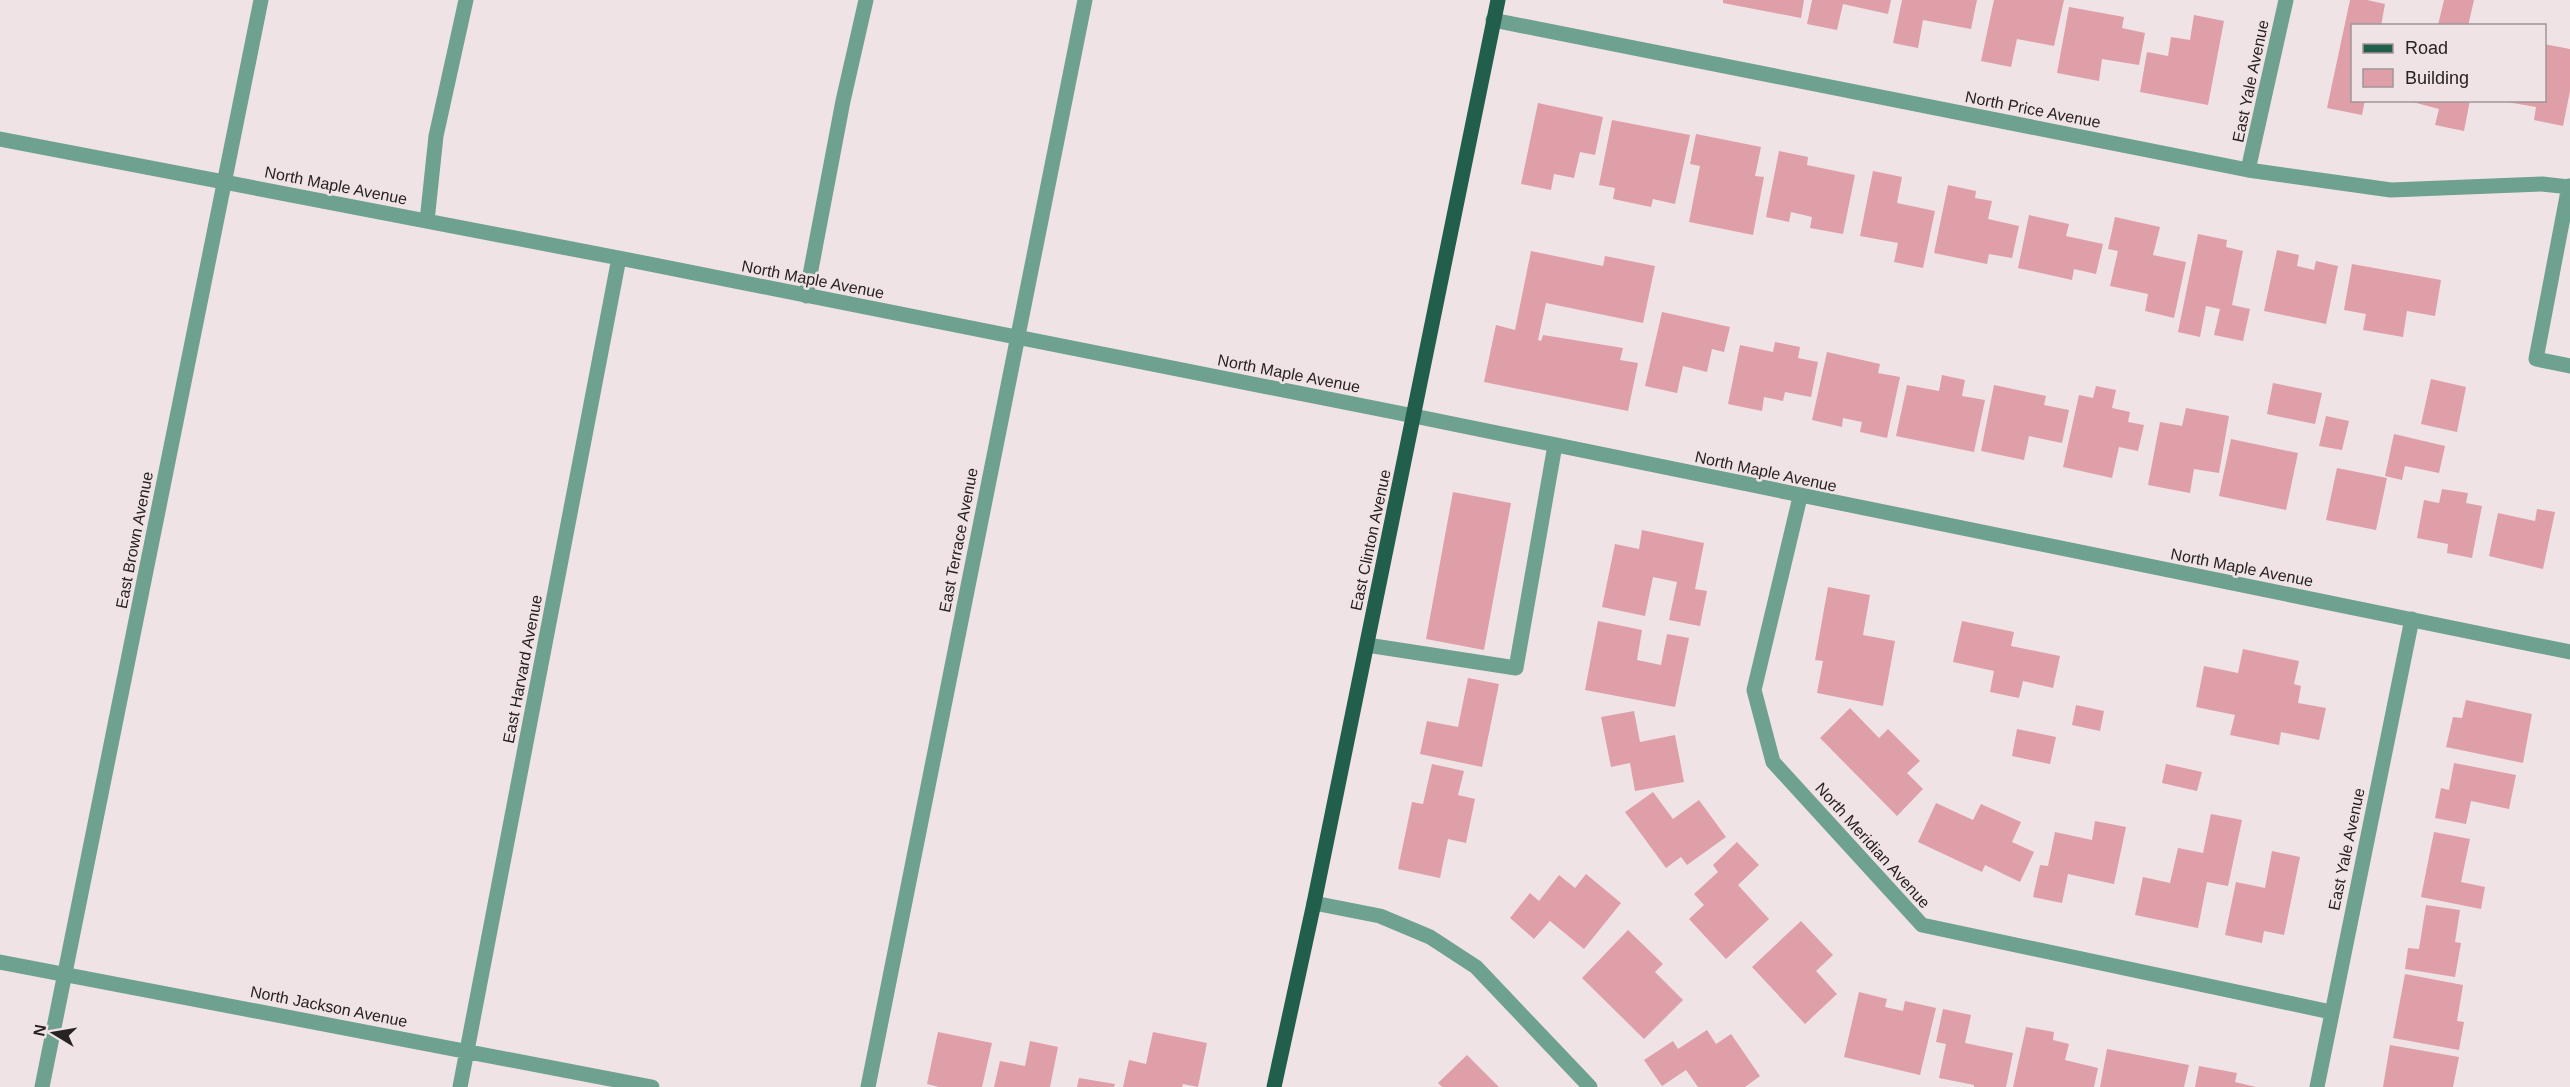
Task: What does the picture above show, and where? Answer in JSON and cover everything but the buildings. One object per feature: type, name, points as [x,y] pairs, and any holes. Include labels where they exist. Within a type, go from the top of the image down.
[{"type":"main road","name":"East Clinton Avenue","points":[[1274,1087],[1314,903],[1498,0]]},
{"type":"street","name":"East Brown Avenue","points":[[42,1087],[261,0]]},
{"type":"street","points":[[427,221],[436,136],[466,0]]},
{"type":"street","points":[[806,296],[843,101],[867,0]]},
{"type":"street","name":"East Terrace Avenue","points":[[868,1087],[1085,0]]},
{"type":"street","name":"East Yale Avenue","points":[[2248,170],[2286,0]]},
{"type":"street","name":"North Price Avenue","points":[[1493,20],[2248,170],[2391,190],[2542,184],[2570,187]]},
{"type":"street","name":"North Maple Avenue","points":[[0,139],[619,258],[1414,416],[2570,652]]},
{"type":"street","points":[[2570,187],[2536,359],[2570,366]]},
{"type":"street","name":"East Harvard Avenue","points":[[460,1087],[619,258]]},
{"type":"street","points":[[1367,645],[1516,668],[1555,445]]},
{"type":"street","name":"North Meridian Avenue","points":[[1800,496],[1754,690],[1773,762],[1922,925],[2331,1012]]},
{"type":"street","name":"East Yale Avenue","points":[[2317,1087],[2412,619]]},
{"type":"street","points":[[1314,903],[1380,916],[1430,937],[1476,967],[1590,1087]]},
{"type":"street","name":"North Jackson Avenue","points":[[0,962],[652,1087]]}]
